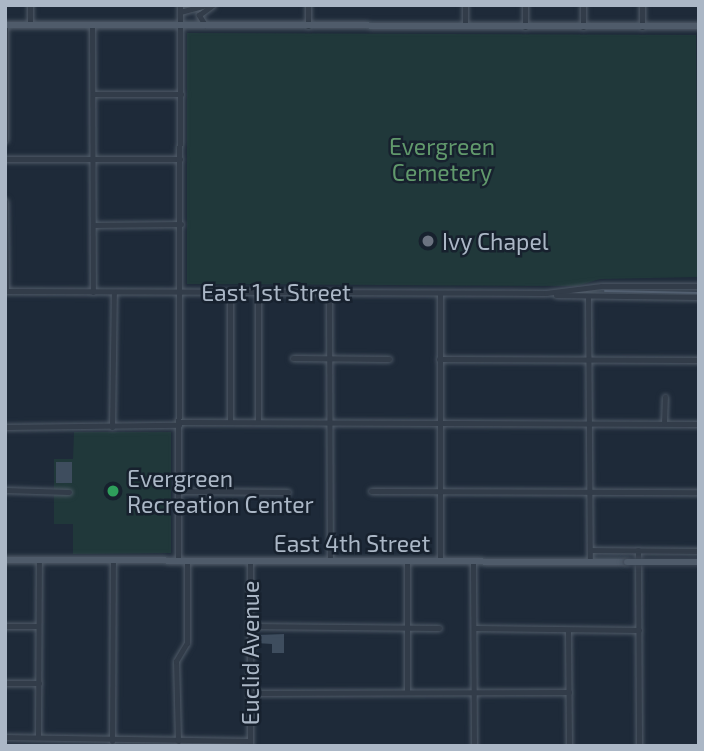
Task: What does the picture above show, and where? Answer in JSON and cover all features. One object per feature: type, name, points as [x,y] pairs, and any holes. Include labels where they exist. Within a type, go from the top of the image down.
[{"type":"main road","points":[[5,25],[699,26]]},
{"type":"main road","name":"East 4th Street","points":[[5,560],[699,562]]},
{"type":"street","points":[[30,5],[30,25]]},
{"type":"street","points":[[178,560],[180,9],[206,5]]},
{"type":"street","points":[[205,25],[200,15],[213,5]]},
{"type":"street","points":[[308,5],[308,26]]},
{"type":"street","points":[[465,26],[466,5]]},
{"type":"street","points":[[525,5],[525,27]]},
{"type":"street","points":[[583,5],[583,27]]},
{"type":"street","points":[[642,5],[642,27]]},
{"type":"street","points":[[5,25],[5,140]]},
{"type":"street","points":[[92,25],[93,292]]},
{"type":"street","points":[[93,94],[181,94]]},
{"type":"street","points":[[5,159],[180,159]]},
{"type":"street","points":[[5,201],[5,291]]},
{"type":"street","points":[[93,225],[181,224]]},
{"type":"street","name":"East 1st Street","points":[[546,293],[602,286],[699,286]]},
{"type":"street","name":"East 1st Street","points":[[5,291],[546,293],[699,298]]},
{"type":"street","points":[[112,427],[114,292]]},
{"type":"street","points":[[230,292],[230,422]]},
{"type":"street","points":[[258,292],[258,422]]},
{"type":"street","points":[[329,292],[330,561]]},
{"type":"street","points":[[440,293],[440,561]]},
{"type":"street","points":[[588,296],[590,562]]},
{"type":"street","points":[[293,358],[390,359]]},
{"type":"street","points":[[439,359],[699,360]]},
{"type":"street","points":[[664,423],[665,397]]},
{"type":"street","points":[[5,427],[112,427],[230,422],[699,424]]},
{"type":"street","points":[[5,491],[69,492]]},
{"type":"street","points":[[179,491],[288,492]]},
{"type":"street","points":[[370,491],[699,492]]},
{"type":"street","points":[[590,550],[699,551]]},
{"type":"street","points":[[638,550],[639,746]]},
{"type":"street","points":[[38,737],[39,560]]},
{"type":"street","points":[[112,741],[113,560]]},
{"type":"street","points":[[178,741],[176,661],[187,643],[187,560]]},
{"type":"street","name":"Euclid Avenue","points":[[250,561],[250,744]]},
{"type":"street","points":[[407,561],[407,692]]},
{"type":"street","points":[[473,562],[474,746]]},
{"type":"street","points":[[5,626],[38,626]]},
{"type":"street","points":[[249,626],[439,628]]},
{"type":"street","points":[[474,628],[639,630]]},
{"type":"street","points":[[568,630],[569,746]]},
{"type":"street","points":[[5,683],[38,683]]},
{"type":"street","points":[[251,693],[569,692]]},
{"type":"street","points":[[5,737],[38,737],[59,743],[178,741],[250,744]]},
{"type":"green space","name":"Evergreen Cemetery","points":[[187,33],[696,35],[698,277],[600,279],[577,286],[187,284]]},
{"type":"green space","name":"Evergreen Recreation Center","points":[[74,432],[171,432],[171,553],[73,554],[73,524],[54,524],[54,459],[73,459]]},
{"type":"building","points":[[56,462],[72,462],[72,483],[56,483]]},
{"type":"building","points":[[284,634],[284,653],[272,653],[272,644],[256,643],[256,635]]},
{"type":"tram line","points":[[605,291],[699,293]]},
{"type":"place","name":"Ivy Chapel","points":[[428,241]]},
{"type":"place","name":"Evergreen Recreation Center","points":[[113,491]]}]
